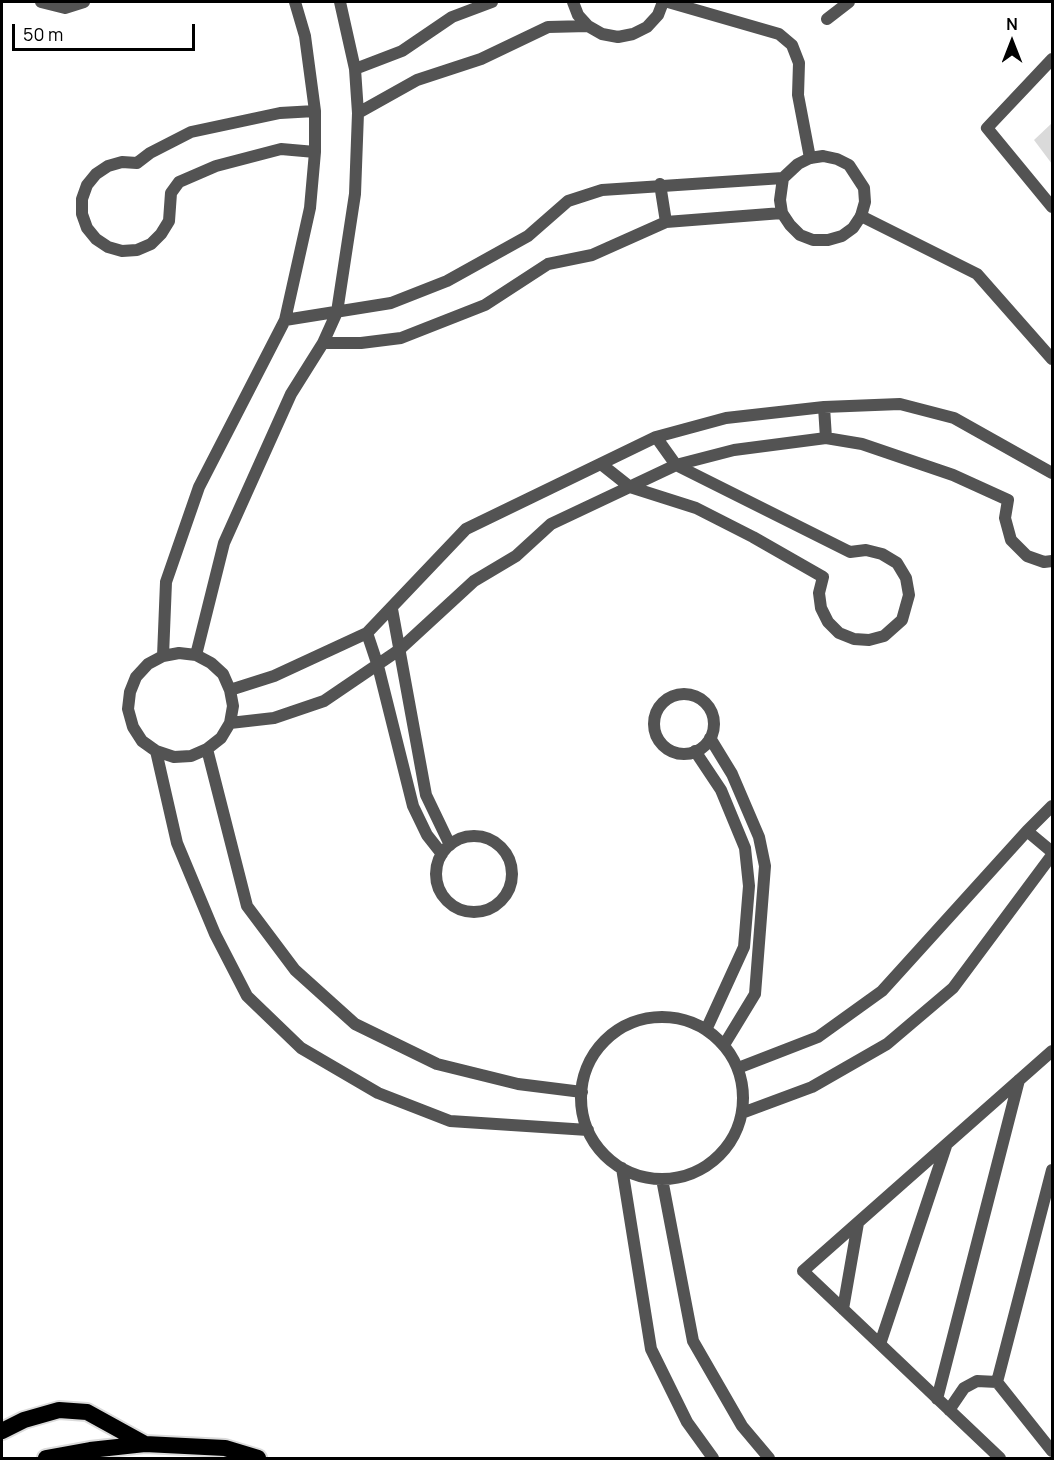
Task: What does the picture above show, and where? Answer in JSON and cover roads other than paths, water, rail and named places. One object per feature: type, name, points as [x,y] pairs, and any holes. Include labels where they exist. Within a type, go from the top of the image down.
[{"type":"highway","points":[[2,1431],[24,1420],[59,1410],[87,1412],[145,1444]]},
{"type":"highway","points":[[46,1458],[145,1444],[225,1448],[258,1458]]},
{"type":"highway","points":[[125,1458],[168,1444]]},
{"type":"street","points":[[41,2],[65,8],[84,2]]},
{"type":"street","points":[[163,656],[166,582],[199,487],[285,320],[310,208],[315,152],[315,111],[305,36],[295,2]]},
{"type":"street","points":[[196,655],[224,543],[291,394],[323,343],[337,312],[355,194],[358,112],[355,69],[340,2]]},
{"type":"street","points":[[355,69],[402,51],[452,17],[492,2]]},
{"type":"street","points":[[573,2],[578,15],[588,26],[602,34],[618,37],[633,34],[647,27],[658,15],[663,2]]},
{"type":"street","points":[[668,2],[779,34],[792,45],[799,63],[798,95],[810,158]]},
{"type":"street","points":[[827,18],[849,2]]},
{"type":"street","points":[[358,112],[417,80],[481,59],[548,27],[588,26]]},
{"type":"street","points":[[1053,59],[987,128],[1053,207]]},
{"type":"street","points":[[315,111],[280,113],[191,132],[150,153],[137,163],[122,162],[108,166],[96,174],[87,185],[82,199],[82,214],[87,228],[96,239],[108,247],[122,251],[137,250],[151,244],[161,234],[169,221],[171,193],[179,182],[216,166],[281,149],[315,152]]},
{"type":"street","points":[[810,158],[837,159],[853,171],[864,188],[865,202],[861,216],[853,228],[842,236],[821,240],[800,235],[782,213],[780,200],[783,178],[798,164],[810,158]]},
{"type":"street","points":[[285,320],[391,303],[447,281],[528,236],[568,201],[602,190],[660,184],[783,178]]},
{"type":"street","points":[[660,184],[666,222]]},
{"type":"street","points":[[323,343],[361,343],[401,338],[485,305],[549,264],[592,255],[666,222],[782,213]]},
{"type":"street","points":[[861,216],[977,274],[1053,359]]},
{"type":"street","points":[[230,690],[307,662],[366,633],[392,609],[466,529],[656,437],[726,418],[825,407],[900,404],[954,418],[1053,473]]},
{"type":"street","points":[[825,407],[826,438]]},
{"type":"street","points":[[601,464],[630,487],[696,508],[823,577],[819,593],[821,608],[828,622],[839,633],[854,639],[869,640],[884,636],[902,620],[909,595],[906,578],[897,563],[866,550],[849,552],[676,465],[656,437]]},
{"type":"street","points":[[230,723],[274,718],[324,700],[399,650],[474,581],[516,556],[551,524],[676,465],[734,450],[826,438],[862,444],[942,471],[1008,500],[1005,518],[1011,540],[1027,556],[1044,562],[1053,561]]},
{"type":"street","points":[[392,609],[426,795],[446,849],[437,866],[438,884],[447,900],[457,908],[482,911],[494,907],[503,899],[510,888],[512,876],[508,858],[497,844],[486,838],[473,836],[461,838],[446,849]]},
{"type":"street","points":[[366,633],[378,666],[413,806],[427,835],[446,849]]},
{"type":"street","points":[[179,653],[196,655],[217,669],[230,690],[233,706],[230,723],[221,738],[207,749],[191,756],[174,757],[156,751],[142,741],[133,727],[128,710],[130,692],[136,676],[148,664],[163,656],[179,653]]},
{"type":"street","points":[[681,694],[699,698],[706,704],[714,720],[710,738],[695,751],[674,752],[658,739],[655,719],[664,701],[681,694]]},
{"type":"street","points":[[710,738],[732,774],[759,837],[765,866],[755,993],[724,1045]]},
{"type":"street","points":[[207,749],[247,906],[295,969],[355,1024],[437,1064],[518,1084],[582,1092]]},
{"type":"street","points":[[156,751],[177,843],[215,934],[248,996],[301,1048],[378,1093],[450,1121],[588,1130]]},
{"type":"street","points":[[695,751],[721,790],[741,838],[745,848],[749,886],[744,947],[706,1030]]},
{"type":"street","points":[[738,1068],[818,1037],[882,991],[1027,831],[1053,806]]},
{"type":"street","points":[[742,1113],[812,1087],[887,1044],[953,988],[1053,853],[1027,831]]},
{"type":"street","points":[[666,1018],[683,1020],[706,1030],[724,1045],[738,1068],[743,1090],[742,1113],[732,1139],[714,1160],[690,1174],[662,1179],[641,1176],[622,1168],[602,1152],[588,1130],[581,1105],[583,1080],[592,1056],[609,1036],[632,1023],[666,1018]]},
{"type":"street","points":[[1000,1458],[803,1271],[1053,1051]]},
{"type":"street","points":[[938,1399],[1019,1080]]},
{"type":"street","points":[[880,1344],[947,1144]]},
{"type":"street","points":[[622,1168],[651,1349],[687,1422],[713,1458]]},
{"type":"street","points":[[997,1382],[1053,1170]]},
{"type":"street","points":[[662,1179],[693,1341],[742,1426],[769,1458]]},
{"type":"street","points":[[843,1309],[858,1223]]},
{"type":"street","points":[[949,1410],[964,1388],[977,1380],[997,1382],[1053,1451]]}]
